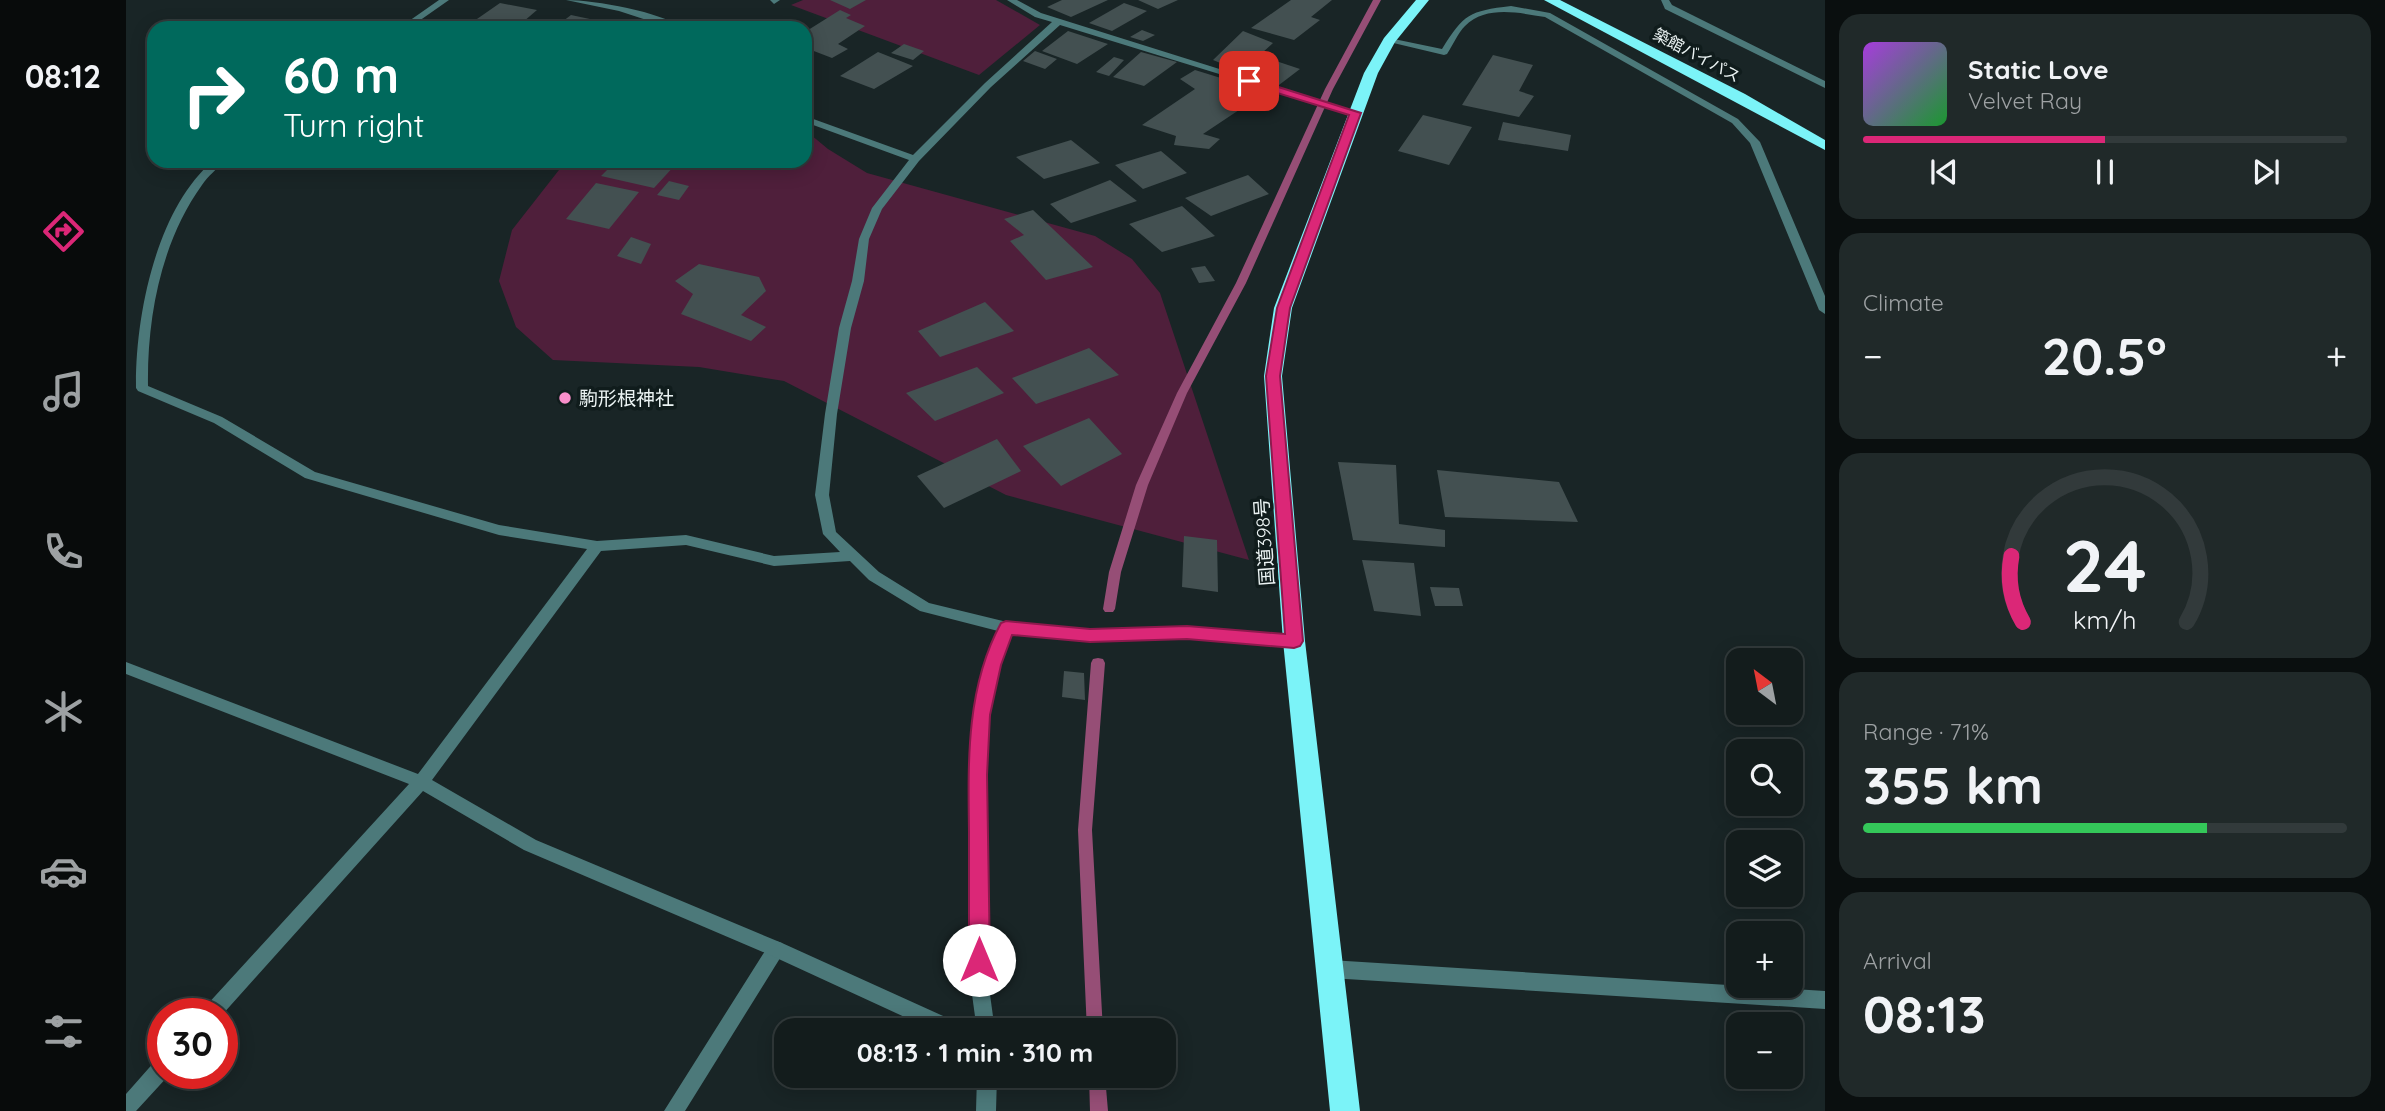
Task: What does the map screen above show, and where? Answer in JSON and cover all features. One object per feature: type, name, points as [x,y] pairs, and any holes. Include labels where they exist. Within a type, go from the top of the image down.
[{"type":"highway","name":"国道398号","points":[[1345,1111],[1294,641],[1273,376],[1283,308],[1355,113],[1371,73],[1390,41],[1423,0]]},
{"type":"highway","name":"築館バイパス","points":[[1550,0],[1740,97],[1825,146]]},
{"type":"street","points":[[414,21],[445,0]]},
{"type":"street","points":[[570,0],[621,9],[658,21]]},
{"type":"street","points":[[1011,0],[1038,15],[1355,113]]},
{"type":"street","points":[[1665,0],[1668,7],[1825,85]]},
{"type":"street","points":[[1390,41],[1444,52],[1462,24],[1481,12],[1511,9],[1547,15],[1735,121],[1755,142],[1825,310]]},
{"type":"street","points":[[1059,21],[988,85],[915,159],[877,208],[864,239],[858,281],[845,328],[831,414],[822,495],[830,534],[874,576],[925,607],[1006,628],[1090,636],[1187,632],[1294,641]]},
{"type":"street","points":[[812,122],[915,159]]},
{"type":"street","points":[[210,168],[204,173],[165,242],[147,299],[141,353],[142,388],[218,420],[310,475],[499,530],[597,546],[686,540],[774,562],[853,556]]},
{"type":"street","points":[[226,998],[421,782],[597,546]]},
{"type":"street","points":[[984,1018],[980,987],[980,727],[992,665],[1006,628]]},
{"type":"street","points":[[126,668],[421,782],[530,845],[776,948],[928,1018]]},
{"type":"street","points":[[674,1111],[776,948]]},
{"type":"street","points":[[1330,969],[1825,1000]]},
{"type":"street","points":[[126,1108],[147,1085]]},
{"type":"street","points":[[986,1111],[987,1088]]},
{"type":"shaded area","points":[[803,0],[996,0],[1040,25],[979,75],[791,5]]},
{"type":"shaded area","points":[[812,136],[867,173],[1095,236],[1132,259],[1160,293],[1249,560],[1006,495],[784,381],[699,367],[553,360],[516,327],[499,281],[512,230],[561,168],[812,168]]},
{"type":"building","points":[[830,0],[866,0],[850,9]]},
{"type":"building","points":[[1062,0],[1108,0],[1071,17],[1047,7]]},
{"type":"building","points":[[1138,0],[1178,0],[1158,9]]},
{"type":"building","points":[[1291,0],[1332,0],[1311,17],[1320,20],[1294,40],[1251,28]]},
{"type":"building","points":[[500,3],[537,10],[524,21],[474,21]]},
{"type":"building","points":[[1124,3],[1147,11],[1112,31],[1089,23]]},
{"type":"building","points":[[840,10],[851,15],[846,18],[865,26],[838,44],[848,49],[832,58],[812,50],[812,28]]},
{"type":"building","points":[[571,15],[599,21],[563,21]]},
{"type":"building","points":[[1142,30],[1155,35],[1143,41],[1130,37]]},
{"type":"building","points":[[1068,31],[1108,44],[1077,64],[1042,51]]},
{"type":"building","points":[[1243,31],[1273,43],[1253,61],[1260,65],[1250,75],[1213,60]]},
{"type":"building","points":[[904,44],[924,51],[913,60],[891,53]]},
{"type":"building","points":[[1035,51],[1057,59],[1045,69],[1023,61]]},
{"type":"building","points":[[878,52],[913,66],[874,89],[840,76]]},
{"type":"building","points":[[1141,52],[1177,62],[1144,86],[1113,77]]},
{"type":"building","points":[[1493,55],[1533,65],[1519,91],[1534,96],[1519,117],[1462,105]]},
{"type":"building","points":[[1114,57],[1124,60],[1109,76],[1096,72]]},
{"type":"building","points":[[1276,61],[1300,69],[1279,85],[1257,79]]},
{"type":"building","points":[[1195,70],[1266,92],[1203,134],[1220,139],[1209,149],[1174,145],[1176,136],[1142,125],[1195,89],[1180,79]]},
{"type":"building","points":[[1423,115],[1472,127],[1449,165],[1398,151]]},
{"type":"building","points":[[1503,122],[1571,135],[1568,151],[1498,140]]},
{"type":"building","points":[[1071,140],[1100,163],[1044,179],[1016,157]]},
{"type":"building","points":[[1161,151],[1187,173],[1143,189],[1115,165]]},
{"type":"building","points":[[609,168],[672,168],[654,188],[601,176]]},
{"type":"building","points":[[1248,175],[1269,194],[1211,216],[1185,198]]},
{"type":"building","points":[[1110,180],[1137,201],[1071,223],[1050,204]]},
{"type":"building","points":[[669,181],[689,186],[679,200],[657,195]]},
{"type":"building","points":[[596,183],[639,192],[609,229],[566,219]]},
{"type":"building","points":[[1182,206],[1215,236],[1162,252],[1129,224]]},
{"type":"building","points":[[1033,210],[1093,267],[1046,280],[1010,241],[1024,235],[1004,219]]},
{"type":"building","points":[[631,237],[651,244],[641,264],[617,256]]},
{"type":"building","points":[[699,264],[759,277],[766,291],[741,315],[766,327],[751,341],[681,314],[693,294],[675,281]]},
{"type":"building","points":[[1205,266],[1215,281],[1199,283],[1191,268]]},
{"type":"building","points":[[985,302],[1014,331],[940,357],[918,331]]},
{"type":"building","points":[[1089,348],[1119,375],[1036,404],[1012,378]]},
{"type":"building","points":[[977,367],[1004,393],[935,421],[906,393]]},
{"type":"building","points":[[1089,418],[1122,454],[1061,486],[1023,446]]},
{"type":"building","points":[[997,439],[1021,471],[944,508],[917,476]]},
{"type":"building","points":[[1338,462],[1396,465],[1399,524],[1445,530],[1445,547],[1353,540]]},
{"type":"building","points":[[1437,470],[1559,482],[1578,522],[1445,517]]},
{"type":"building","points":[[1184,536],[1217,540],[1218,592],[1182,587]]},
{"type":"building","points":[[1362,560],[1414,563],[1421,616],[1374,611]]},
{"type":"building","points":[[1430,587],[1459,588],[1463,606],[1435,606]]},
{"type":"building","points":[[1064,671],[1084,673],[1085,700],[1062,697]]},
{"type":"waterway","points":[[1109,609],[1115,572],[1142,485],[1182,393],[1241,283],[1329,89],[1377,0]]},
{"type":"waterway","points":[[1094,1018],[1085,830],[1098,663]]},
{"type":"waterway","points":[[1098,1088],[1099,1111]]},
{"type":"place","name":"駒形根神社","points":[[565,398]]},
{"type":"route","points":[[979,960],[978,775],[981,715],[992,665],[1006,628],[1090,636],[1187,632],[1294,641],[1273,376],[1283,308],[1355,113],[1249,81]]}]
